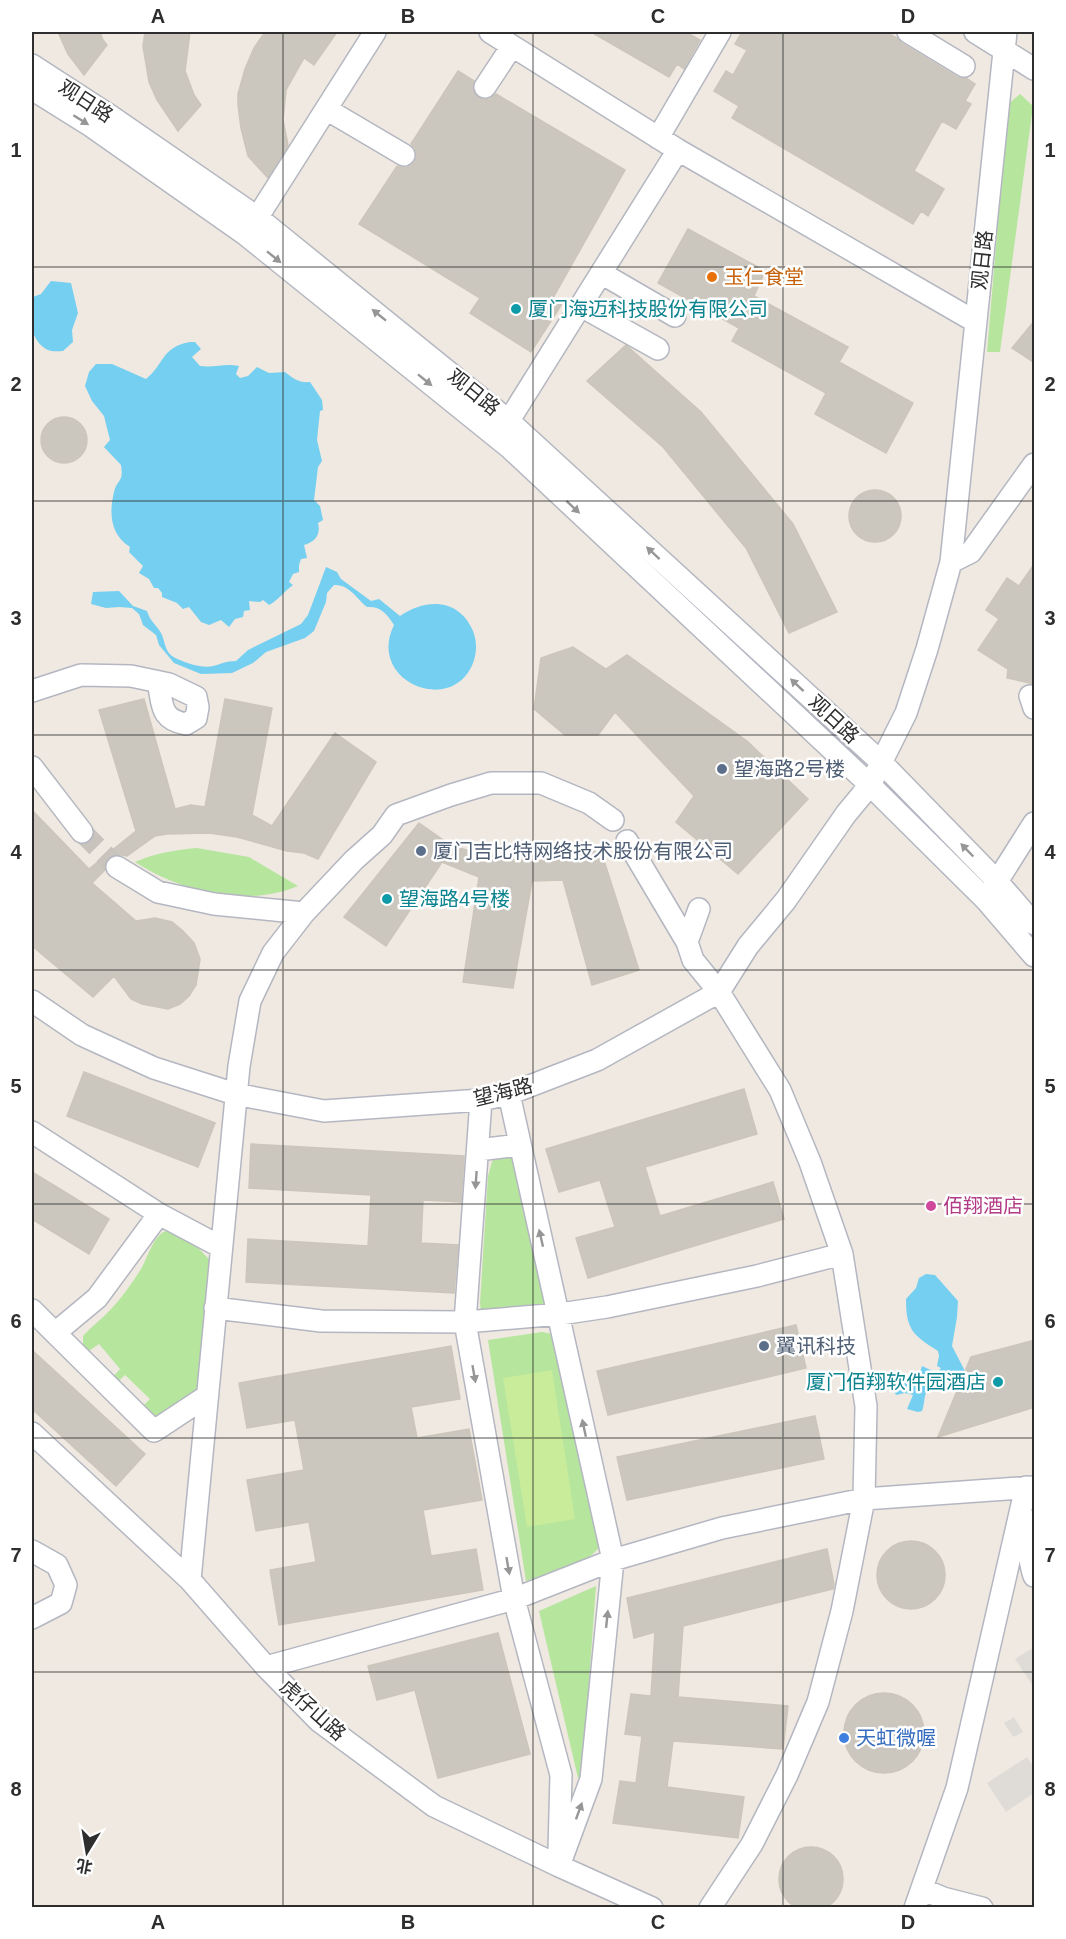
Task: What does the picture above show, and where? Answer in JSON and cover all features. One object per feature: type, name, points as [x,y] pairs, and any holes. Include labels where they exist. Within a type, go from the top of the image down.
[{"type":"street","points":[[252,226],[375,32]]},
{"type":"street","points":[[490,32],[678,150],[976,322]]},
{"type":"street","points":[[658,138],[720,32]]},
{"type":"street","points":[[908,32],[964,66]]},
{"type":"street","points":[[975,32],[1005,40],[1035,69]]},
{"type":"street","name":"观日路","points":[[870,785],[906,713],[927,649],[951,562],[1005,40]]},
{"type":"street","points":[[485,87],[512,46]]},
{"type":"street","name":"观日路","points":[[32,65],[106,113],[509,420],[882,763],[996,880],[1035,924]]},
{"type":"street","name":"观日路","points":[[32,88],[252,226],[510,448],[870,785],[986,900],[1035,956]]},
{"type":"street","points":[[326,109],[404,155]]},
{"type":"street","points":[[498,438],[678,150]]},
{"type":"street","points":[[601,273],[675,316]]},
{"type":"street","points":[[581,306],[658,349]]},
{"type":"street","points":[[951,562],[971,552],[1035,464]]},
{"type":"street","points":[[32,691],[81,675],[131,676],[158,682]]},
{"type":"street","points":[[32,766],[82,832]]},
{"type":"street","points":[[190,1580],[236,1094],[250,1001],[273,953],[304,913],[354,860],[382,835],[396,815],[491,783],[541,783],[589,803],[614,820]]},
{"type":"street","name":"望海路","points":[[32,1001],[82,1035],[154,1068],[236,1094],[324,1111],[481,1100],[509,1094],[597,1060],[719,992],[748,946],[786,900],[846,814],[870,785]]},
{"type":"street","points":[[986,900],[996,880],[1035,823]]},
{"type":"street","points":[[627,841],[687,942],[693,960],[719,992],[780,1090],[810,1162],[842,1254],[866,1406],[864,1499],[842,1611],[818,1702],[787,1775],[757,1834],[710,1908]]},
{"type":"street","points":[[117,867],[158,892],[214,904],[304,913]]},
{"type":"street","points":[[687,942],[699,909]]},
{"type":"street","points":[[509,1094],[560,1314],[613,1560],[591,1779],[559,1866]]},
{"type":"street","points":[[481,1100],[465,1323],[514,1599],[561,1775],[559,1866]]},
{"type":"street","points":[[32,1132],[159,1214],[221,1247]]},
{"type":"street","points":[[478,1150],[519,1145]]},
{"type":"street","points":[[55,1333],[97,1298],[159,1214]]},
{"type":"street","points":[[215,1308],[321,1321],[465,1323],[607,1307],[757,1276],[842,1254]]},
{"type":"street","points":[[32,1310],[154,1431],[207,1396]]},
{"type":"street","name":"虎仔山路","points":[[32,1433],[190,1580],[266,1668],[319,1721],[434,1806],[652,1908]]},
{"type":"street","points":[[266,1668],[514,1599],[613,1560],[722,1528],[864,1499],[1030,1487],[957,1788],[918,1898],[943,1898],[982,1908]]},
{"type":"street","points":[[1034,1576],[1029,1561],[1030,1539],[1035,1521]]},
{"type":"street","points":[[32,1551],[57,1565],[66,1585],[61,1603],[32,1618]]},
{"type":"green space","points":[[1020,94],[1033,106],[1000,352],[987,352],[1008,104]]},
{"type":"green space","points":[[197,848],[249,857],[298,886],[278,893],[257,896],[214,894],[173,882],[135,862],[165,852]]},
{"type":"green space","points":[[496,1155],[510,1155],[515,1159],[551,1306],[481,1312],[488,1176]]},
{"type":"green space","points":[[166,1231],[186,1239],[213,1263],[199,1390],[156,1418],[142,1407],[150,1399],[125,1375],[117,1383],[112,1378],[120,1369],[99,1344],[89,1351],[83,1347],[83,1336],[123,1295],[141,1269],[154,1242]]},
{"type":"green space","points":[[542,1332],[553,1334],[600,1546],[587,1558],[577,1563],[526,1581],[488,1340]]},
{"type":"green space","points":[[552,1370],[575,1519],[527,1527],[503,1378]]},
{"type":"green space","points":[[596,1586],[582,1776],[578,1778],[539,1611]]},
{"type":"shaded area","points":[[1034,1647],[1034,1685],[1033,1686],[1015,1659]]},
{"type":"shaded area","points":[[1014,1717],[1023,1732],[1013,1737],[1004,1723]]},
{"type":"shaded area","points":[[1027,1757],[1034,1768],[1034,1793],[1006,1812],[987,1783]]},
{"type":"water","points":[[51,281],[71,283],[78,313],[72,330],[73,342],[63,351],[50,351],[42,346],[37,341],[30,319],[33,297],[41,294]]},
{"type":"water","points":[[195,342],[201,349],[192,357],[200,366],[239,366],[236,374],[240,378],[248,376],[257,367],[269,373],[285,372],[297,380],[310,382],[322,400],[323,410],[320,411],[317,440],[322,461],[318,467],[314,500],[320,506],[323,520],[318,523],[318,534],[314,540],[304,545],[307,558],[301,559],[299,572],[293,574],[289,582],[293,585],[269,605],[263,600],[249,601],[250,610],[244,611],[243,617],[235,619],[229,627],[221,620],[209,625],[201,622],[189,607],[183,609],[177,603],[162,597],[158,588],[154,588],[149,579],[139,573],[143,566],[129,552],[130,547],[118,536],[113,522],[112,500],[121,478],[121,465],[104,447],[110,440],[104,416],[92,401],[85,386],[89,372],[96,364],[112,364],[146,379],[168,352],[181,344]]},
{"type":"water","points":[[326,567],[337,572],[341,579],[371,601],[379,599],[400,616],[420,606],[431,604],[441,604],[459,612],[473,631],[476,647],[473,663],[462,679],[448,688],[431,689],[415,685],[401,676],[392,662],[388,645],[394,625],[383,612],[367,607],[348,589],[339,585],[334,585],[327,593],[326,602],[314,631],[305,638],[266,652],[253,663],[232,673],[201,674],[174,663],[159,645],[156,635],[143,625],[139,614],[132,608],[106,608],[91,604],[93,592],[119,591],[133,606],[147,611],[172,656],[181,661],[209,667],[236,661],[248,650],[301,624],[308,615]]},
{"type":"water","points":[[926,1274],[935,1275],[958,1301],[952,1346],[966,1373],[959,1382],[934,1385],[930,1388],[925,1396],[922,1411],[918,1412],[907,1409],[913,1395],[905,1393],[896,1395],[892,1387],[895,1377],[902,1374],[918,1378],[922,1366],[937,1373],[941,1368],[937,1366],[938,1351],[917,1336],[907,1318],[906,1299],[916,1288],[919,1278]]},
{"type":"building","points":[[58,32],[100,32],[107,45],[84,75],[68,54]]},
{"type":"building","points":[[145,32],[190,32],[185,71],[194,95],[201,105],[178,131],[157,100],[149,82],[143,46]]},
{"type":"building","points":[[265,32],[337,32],[314,65],[304,58],[286,90],[283,120],[288,145],[268,178],[248,156],[238,105],[238,94],[245,69],[254,48]]},
{"type":"building","points":[[591,32],[686,32],[700,40],[684,69],[677,64],[669,77]]},
{"type":"building","points":[[742,32],[886,32],[957,77],[966,78],[975,84],[965,101],[971,104],[956,129],[942,121],[914,171],[944,189],[928,216],[921,211],[913,224],[732,118],[739,106],[714,91],[726,71],[733,75],[747,50],[735,44]]},
{"type":"building","points":[[458,71],[474,81],[473,92],[479,98],[490,99],[496,94],[625,170],[553,298],[562,304],[531,352],[470,313],[480,298],[359,224],[397,166],[404,168],[415,162],[417,155],[411,144]]},
{"type":"building","points":[[688,229],[765,271],[754,296],[848,347],[839,362],[913,403],[886,453],[815,414],[826,393],[732,341],[739,328],[658,283]]},
{"type":"building","points":[[1035,320],[1035,363],[1012,348]]},
{"type":"building","points":[[626,345],[701,412],[793,524],[837,612],[789,633],[746,548],[663,447],[587,381]]},
{"type":"building","points":[[64,417],[80,424],[87,440],[80,456],[64,463],[48,456],[41,440],[48,424]]},
{"type":"building","points":[[875,490],[885,492],[893,498],[899,506],[901,516],[899,526],[893,534],[885,540],[875,542],[865,540],[857,534],[851,526],[849,516],[851,506],[857,498],[865,492]]},
{"type":"building","points":[[1035,563],[1035,684],[1007,678],[1008,669],[978,650],[999,619],[986,610],[1007,578],[1019,586]]},
{"type":"building","name":"望海路2号楼","points":[[573,647],[606,669],[627,655],[747,741],[808,799],[738,874],[676,822],[694,796],[615,712],[598,735],[565,735],[534,709],[541,658]]},
{"type":"building","points":[[144,699],[175,809],[191,805],[205,807],[225,699],[272,708],[252,815],[272,826],[335,733],[376,762],[318,859],[304,853],[287,851],[237,837],[209,833],[155,836],[127,856],[117,854],[106,860],[105,870],[92,883],[136,921],[155,918],[172,922],[194,943],[200,959],[196,985],[180,1004],[168,1009],[142,1004],[131,999],[114,976],[93,997],[32,946],[32,810],[89,869],[136,831],[99,710]]},
{"type":"building","name":"望海路4号楼","points":[[419,823],[452,846],[489,856],[534,862],[600,848],[639,970],[592,985],[563,880],[532,881],[513,988],[463,982],[479,877],[442,862],[386,946],[344,917]]},
{"type":"building","points":[[84,1072],[215,1123],[198,1167],[67,1116]]},
{"type":"building","points":[[744,1089],[757,1134],[645,1167],[660,1216],[773,1182],[784,1219],[588,1278],[576,1238],[615,1227],[600,1180],[559,1192],[546,1149]]},
{"type":"building","points":[[251,1144],[464,1156],[461,1202],[423,1200],[421,1243],[458,1245],[454,1293],[246,1282],[248,1239],[368,1246],[371,1195],[249,1188]]},
{"type":"building","points":[[32,1172],[109,1219],[89,1254],[32,1219]]},
{"type":"building","points":[[796,1325],[806,1368],[608,1415],[597,1371]]},
{"type":"building","name":"厦门佰翔软件园酒店","points":[[1035,1340],[1035,1407],[938,1437],[971,1357]]},
{"type":"building","points":[[451,1346],[460,1399],[411,1407],[417,1438],[469,1429],[482,1500],[423,1510],[431,1556],[476,1549],[483,1590],[279,1625],[270,1570],[316,1562],[309,1522],[256,1531],[247,1480],[304,1470],[295,1420],[247,1428],[239,1383]]},
{"type":"building","points":[[32,1350],[145,1454],[116,1486],[32,1409]]},
{"type":"building","points":[[815,1416],[824,1459],[627,1500],[617,1457]]},
{"type":"building","points":[[904,1541],[918,1541],[930,1546],[940,1556],[945,1575],[940,1594],[930,1604],[918,1609],[904,1609],[892,1604],[882,1594],[877,1582],[877,1568],[882,1556],[892,1546]]},
{"type":"building","points":[[827,1549],[833,1589],[683,1626],[678,1697],[788,1706],[783,1749],[673,1741],[667,1787],[744,1797],[738,1838],[613,1823],[620,1781],[636,1783],[642,1736],[625,1734],[631,1694],[651,1696],[655,1632],[634,1638],[627,1598]]},
{"type":"building","points":[[498,1633],[530,1754],[438,1778],[415,1690],[377,1700],[368,1666]]},
{"type":"building","points":[[884,1693],[899,1696],[912,1705],[921,1718],[924,1733],[921,1748],[912,1761],[899,1770],[884,1773],[869,1770],[856,1761],[847,1748],[844,1733],[847,1718],[856,1705],[869,1696]]},
{"type":"building","points":[[811,1847],[829,1853],[837,1861],[843,1879],[837,1897],[829,1905],[811,1911],[793,1905],[785,1897],[779,1879],[785,1861],[793,1853]]},
{"type":"tunnel","points":[[82,832],[117,867]]},
{"type":"place","name":"玉仁食堂","points":[[712,277]]},
{"type":"place","name":"厦门海迈科技股份有限公司","points":[[516,309]]},
{"type":"place","name":"望海路2号楼","points":[[722,769]]},
{"type":"place","name":"厦门吉比特网络技术股份有限公司","points":[[421,851]]},
{"type":"place","name":"望海路4号楼","points":[[387,899]]},
{"type":"place","name":"佰翔酒店","points":[[931,1206]]},
{"type":"place","name":"翼讯科技","points":[[764,1346]]},
{"type":"place","name":"厦门佰翔软件园酒店","points":[[998,1382]]},
{"type":"place","name":"天虹微喔","points":[[844,1738]]}]
